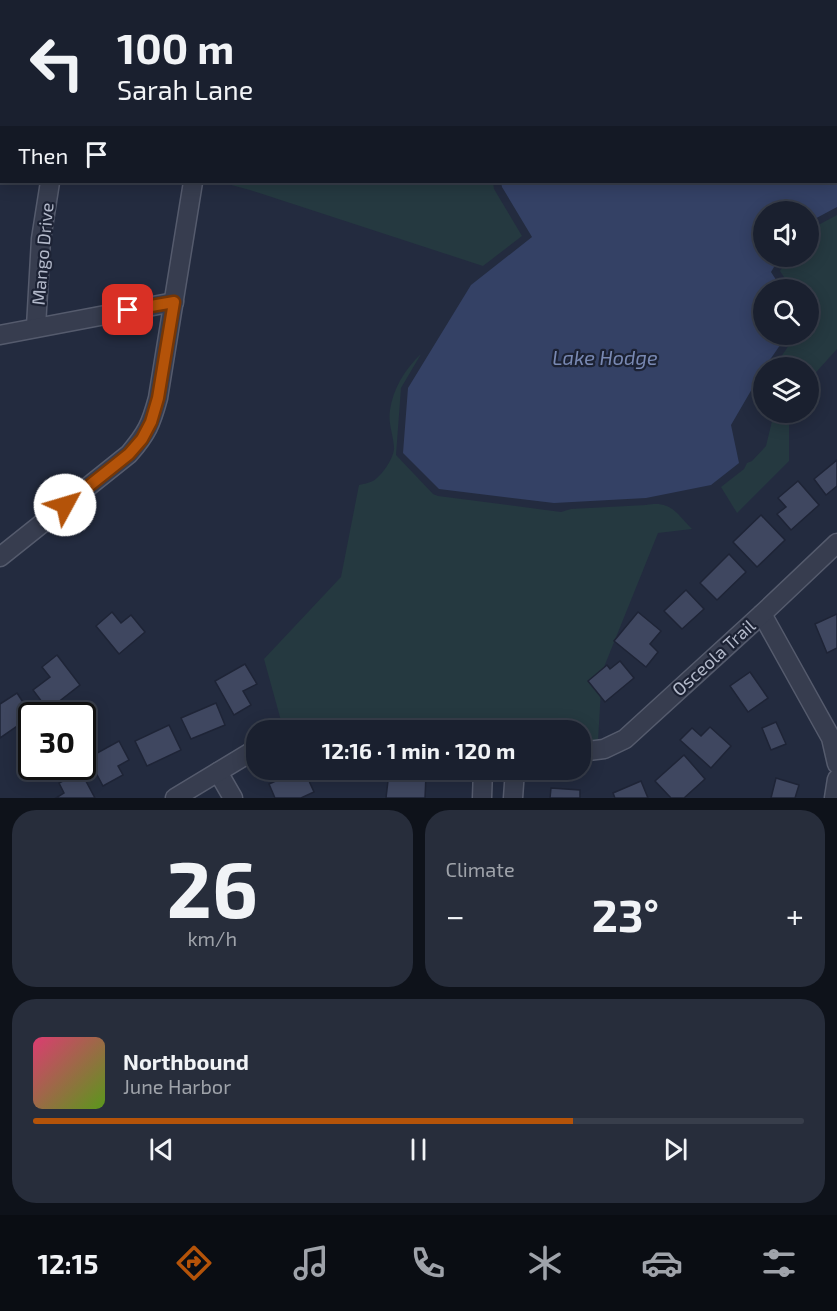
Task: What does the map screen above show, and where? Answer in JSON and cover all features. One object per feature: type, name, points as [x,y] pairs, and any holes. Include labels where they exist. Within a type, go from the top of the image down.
[{"type":"street","name":"Mango Drive","points":[[36,327],[41,240],[50,183]]},
{"type":"street","points":[[0,557],[129,454],[142,439],[151,422],[158,398],[193,183]]},
{"type":"street","points":[[0,335],[174,302]]},
{"type":"street","name":"Osceola Trail","points":[[591,751],[604,749],[625,739],[837,543]]},
{"type":"street","points":[[762,614],[831,738],[837,764]]},
{"type":"street","points":[[176,798],[246,755]]},
{"type":"street","points":[[218,772],[233,798]]},
{"type":"street","points":[[834,798],[837,779]]},
{"type":"street","points":[[482,798],[483,780]]},
{"type":"street","points":[[513,798],[514,780]]},
{"type":"shaded area","points":[[224,183],[493,183],[494,189],[522,236],[483,266]]},
{"type":"shaded area","points":[[837,215],[837,349],[819,369],[819,357],[781,357],[789,345],[819,345],[819,279],[785,279],[780,271],[783,267],[819,267],[819,225]]},
{"type":"shaded area","points":[[421,354],[401,388],[396,455],[433,494],[561,512],[571,509],[661,504],[677,513],[692,529],[658,533],[602,672],[598,741],[591,742],[591,720],[281,720],[264,659],[341,577],[359,485],[376,479],[390,461],[394,447],[390,410],[394,394],[410,366]]},
{"type":"shaded area","points":[[772,423],[789,423],[789,461],[737,513],[721,487],[744,469],[747,463],[752,461],[766,446]]},
{"type":"water","name":"Lake Hodge","points":[[501,183],[837,183],[837,207],[819,217],[819,201],[753,201],[753,267],[774,267],[771,272],[776,279],[753,279],[753,345],[780,345],[772,357],[753,357],[753,387],[731,425],[739,463],[711,485],[646,498],[554,503],[439,489],[403,453],[408,388],[471,285],[532,237]]},
{"type":"building","points":[[837,460],[837,486],[826,495],[814,479]]},
{"type":"building","points":[[798,481],[819,505],[791,530],[777,514],[786,507],[778,498]]},
{"type":"building","points":[[761,515],[785,540],[757,567],[733,542]]},
{"type":"building","points":[[729,554],[746,572],[717,600],[700,583]]},
{"type":"building","points":[[686,590],[704,609],[682,629],[664,611]]},
{"type":"building","points":[[112,612],[121,623],[131,615],[145,632],[119,654],[96,626]]},
{"type":"building","points":[[638,612],[661,631],[650,644],[658,652],[646,667],[614,641]]},
{"type":"building","points":[[837,614],[837,648],[827,653],[815,624]]},
{"type":"building","points":[[57,655],[80,685],[58,702],[42,702],[33,690],[50,677],[42,667]]},
{"type":"building","points":[[620,661],[634,678],[605,702],[588,681],[607,665],[610,669]]},
{"type":"building","points":[[245,664],[257,684],[243,691],[251,705],[234,715],[215,681]]},
{"type":"building","points":[[750,672],[768,698],[748,712],[730,686]]},
{"type":"building","points":[[17,693],[23,702],[18,702],[18,725],[0,738],[0,704]]},
{"type":"building","points":[[216,703],[225,725],[191,739],[181,718]]},
{"type":"building","points":[[776,722],[786,744],[771,750],[762,728]]},
{"type":"building","points":[[169,725],[181,750],[147,766],[135,741]]},
{"type":"building","points":[[710,727],[731,746],[711,768],[680,740],[692,728],[701,736]]},
{"type":"building","points":[[119,741],[129,760],[118,766],[123,775],[103,786],[96,773],[96,754]]},
{"type":"building","points":[[684,755],[705,779],[684,798],[671,798],[655,781]]},
{"type":"building","points":[[776,778],[799,785],[795,798],[771,798]]},
{"type":"building","points":[[65,780],[85,780],[95,798],[56,798],[64,793],[59,783]]},
{"type":"building","points":[[278,780],[309,780],[314,792],[301,798],[275,798],[269,784]]},
{"type":"building","points":[[388,780],[426,780],[425,798],[386,798]]},
{"type":"building","points":[[641,781],[648,798],[615,798],[613,793]]},
{"type":"building","points":[[551,788],[580,790],[580,798],[550,798]]},
{"type":"route","points":[[65,505],[129,454],[142,439],[151,422],[158,398],[174,302],[128,310]]}]
